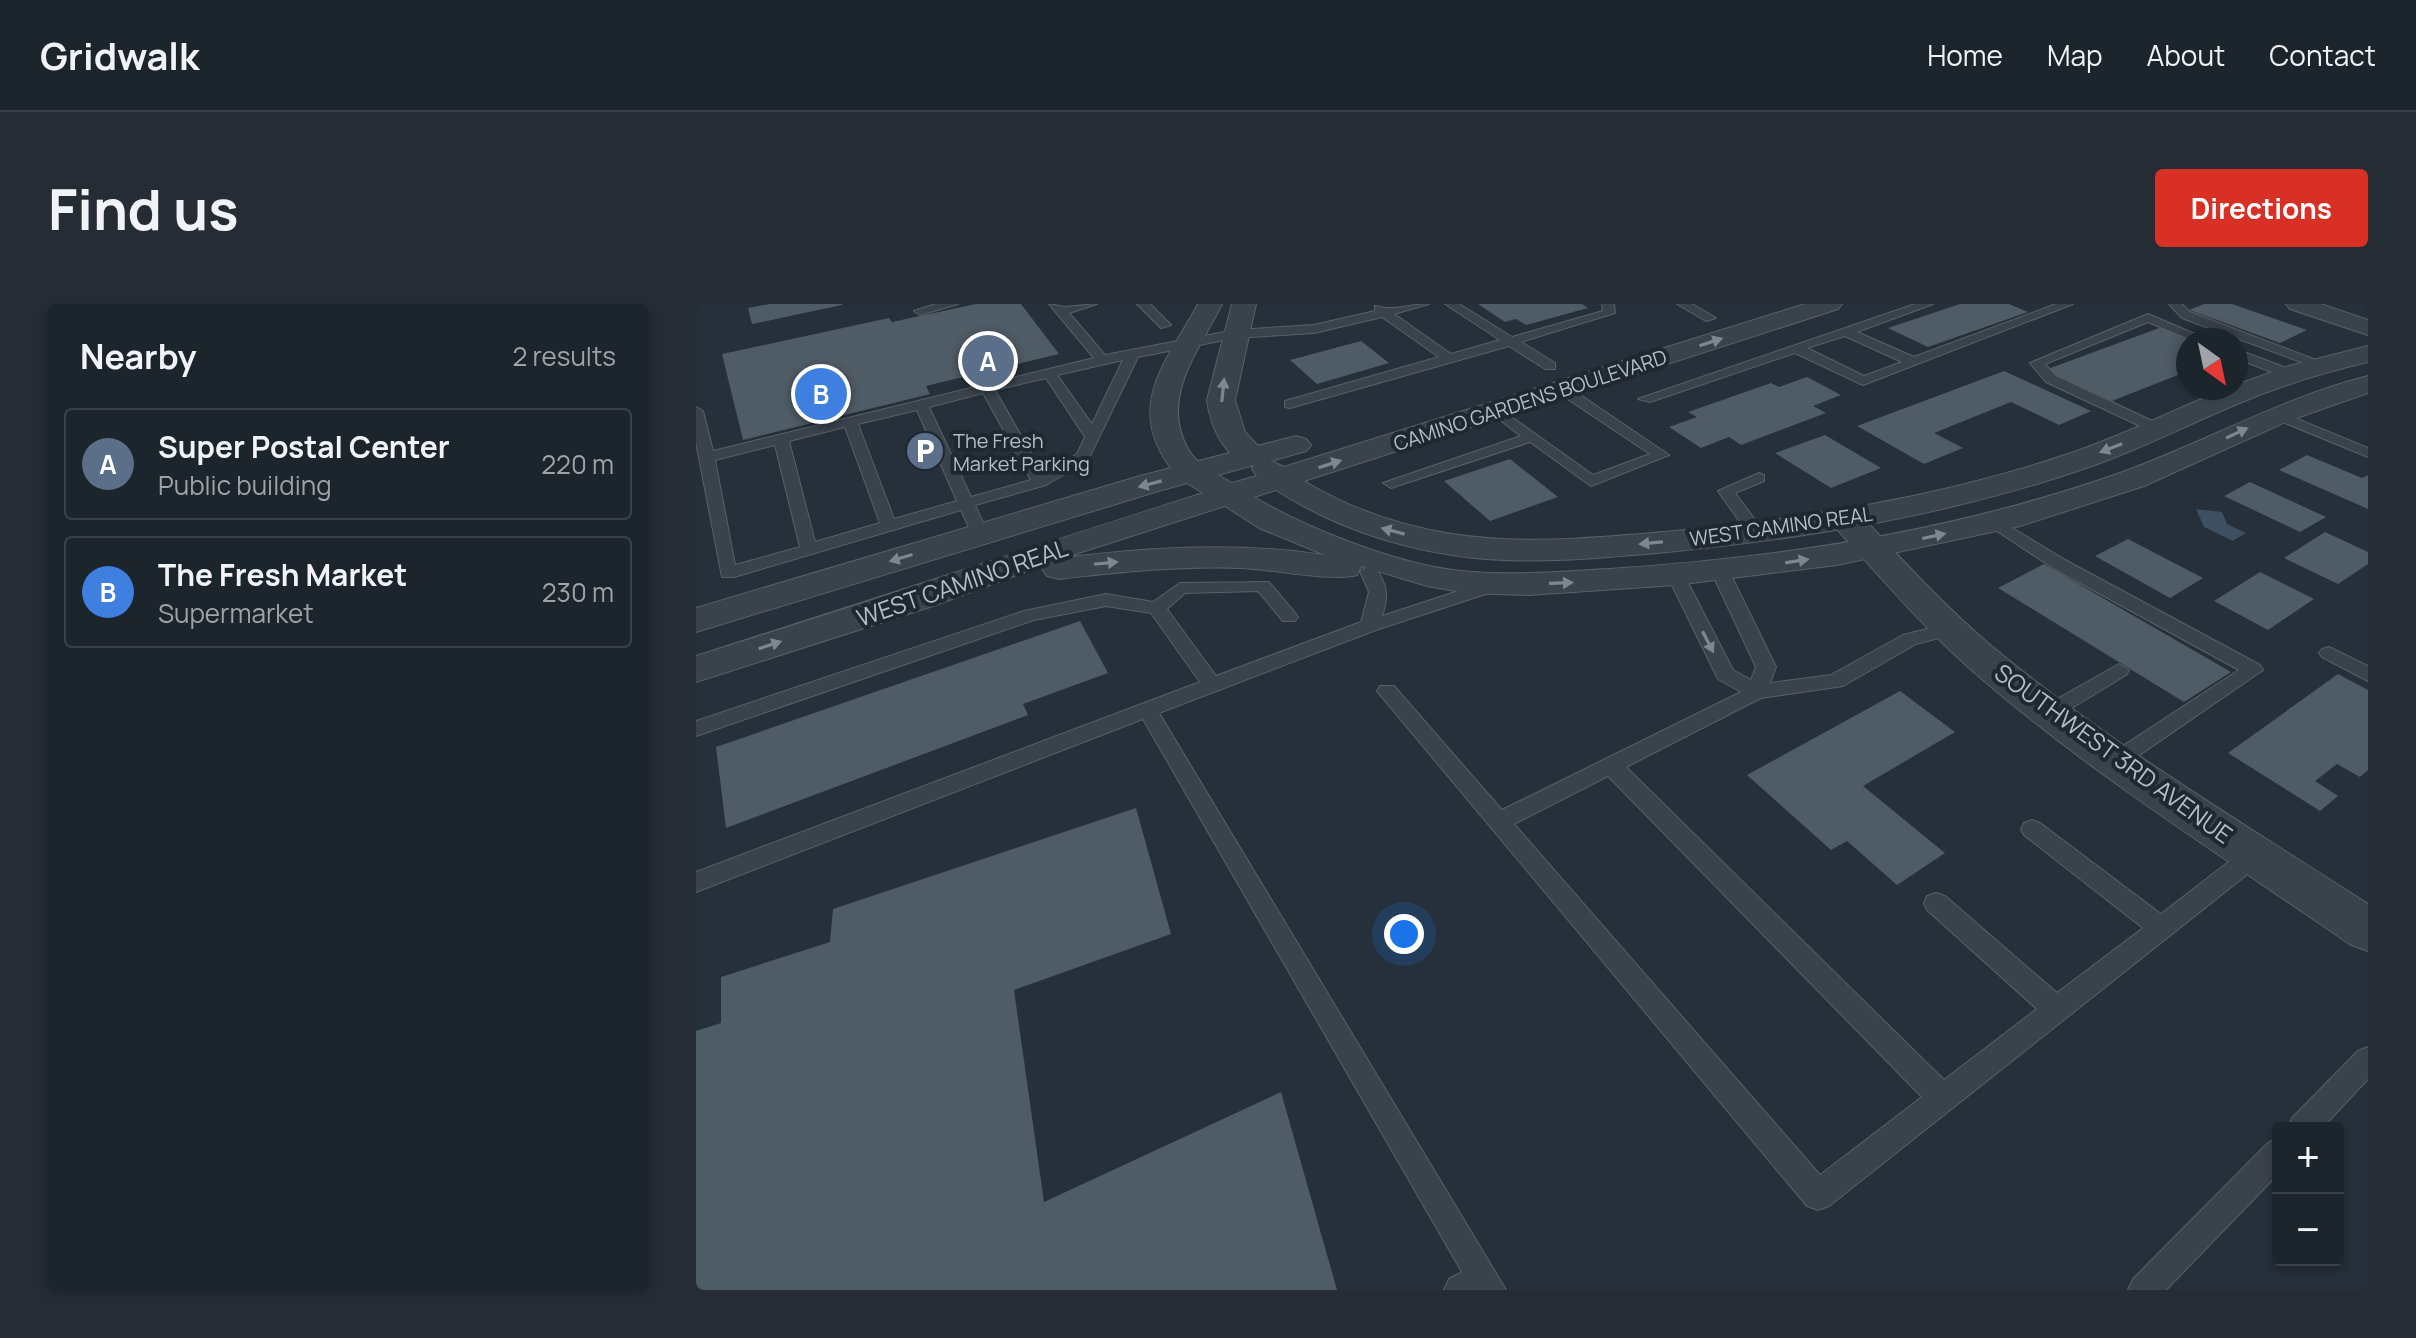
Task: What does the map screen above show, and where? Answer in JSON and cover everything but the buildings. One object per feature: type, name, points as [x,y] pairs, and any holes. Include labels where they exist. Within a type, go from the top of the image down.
[{"type":"street","points":[[1193,473],[1175,456],[1163,419],[1167,386],[1178,358],[1210,304]]},
{"type":"street","points":[[1244,304],[1222,386],[1222,416],[1229,432],[1253,457],[1328,435]]},
{"type":"street","name":"CAMINO GARDENS BOULEVARD","points":[[1229,496],[1496,410],[1635,341],[1757,304]]},
{"type":"street","name":"CAMINO GARDENS BOULEVARD","points":[[1520,375],[1556,378],[1662,357],[1830,304]]},
{"type":"street","points":[[2298,304],[2368,328]]},
{"type":"street","points":[[1635,341],[1662,357]]},
{"type":"street","name":"WEST CAMINO REAL","points":[[696,620],[973,519],[1193,473],[1253,457],[1281,480],[1312,499],[1356,520],[1450,544],[1511,550],[1553,549],[1756,532],[1845,518],[1968,492],[2042,472],[2158,429],[2230,397],[2322,365],[2368,354]]},
{"type":"street","name":"WEST CAMINO REAL","points":[[1193,473],[1271,521],[1427,576],[1501,583],[1588,582],[1720,571],[1873,548],[1994,522],[2133,479],[2278,415],[2368,384]]},
{"type":"street","name":"WEST CAMINO REAL","points":[[696,669],[920,598],[1051,551],[1229,496]]},
{"type":"street","name":"SOUTHWEST 3RD AVENUE","points":[[1845,518],[1951,629],[2050,712],[2368,930]]},
{"type":"street","points":[[920,598],[1022,574],[1136,561],[1251,558],[1427,576]]},
{"type":"lane","points":[[920,311],[952,304]]},
{"type":"lane","points":[[1058,307],[1091,304]]},
{"type":"lane","points":[[1143,304],[1165,325]]},
{"type":"lane","points":[[1371,304],[1450,359]]},
{"type":"lane","points":[[707,457],[1102,360],[1235,334],[1314,329],[1423,304]]},
{"type":"lane","points":[[1451,304],[1510,341],[1661,455],[1591,481],[1496,410]]},
{"type":"lane","points":[[1290,404],[1609,313],[1608,304]]},
{"type":"lane","points":[[1683,304],[1710,318]]},
{"type":"lane","points":[[1645,399],[1927,304]]},
{"type":"lane","points":[[2175,304],[2186,315],[2322,365]]},
{"type":"lane","points":[[1796,348],[1863,381],[2058,305]]},
{"type":"lane","points":[[1058,307],[1102,360]]},
{"type":"lane","points":[[2158,429],[2051,379],[2037,363],[2148,318],[2176,329]]},
{"type":"lane","points":[[1845,331],[1913,362]]},
{"type":"lane","points":[[696,411],[728,573],[889,526],[973,519],[1083,457],[1132,355]]},
{"type":"lane","points":[[2248,358],[2292,375]]},
{"type":"lane","points":[[1049,373],[1093,437]]},
{"type":"lane","points":[[987,388],[1040,482]]},
{"type":"lane","points":[[921,404],[973,519]]},
{"type":"lane","points":[[2278,415],[2368,453]]},
{"type":"lane","points":[[850,422],[889,526]]},
{"type":"lane","points":[[1391,483],[1532,437]]},
{"type":"lane","points":[[781,439],[809,550]]},
{"type":"lane","points":[[1756,532],[1726,491],[1759,478]]},
{"type":"lane","points":[[1994,522],[2059,564],[2253,670],[2117,760]]},
{"type":"lane","points":[[1369,571],[1378,583],[1379,593],[1369,626]]},
{"type":"lane","points":[[1720,571],[1766,667],[1757,692]]},
{"type":"lane","points":[[1676,575],[1725,674],[1757,692]]},
{"type":"lane","points":[[696,882],[1369,626],[1501,583]]},
{"type":"lane","points":[[1157,608],[1180,588],[1263,586],[1289,617]]},
{"type":"lane","points":[[696,729],[1030,615],[1106,600],[1157,608],[1212,685]]},
{"type":"lane","points":[[1497,822],[1757,692],[1836,681],[1910,639],[1951,629]]},
{"type":"lane","points":[[2329,653],[2368,674]]},
{"type":"lane","points":[[2050,712],[2119,670]]},
{"type":"lane","points":[[1387,691],[1818,1195],[2256,854]]},
{"type":"lane","points":[[1148,711],[1478,1286]]},
{"type":"lane","points":[[1610,764],[1943,1098]]},
{"type":"lane","points":[[2032,829],[2161,928]]},
{"type":"lane","points":[[1936,903],[2057,1010]]},
{"type":"lane","points":[[2308,1122],[2368,1060]]},
{"type":"lane","points":[[2144,1290],[2272,1159]]},
{"type":"water","points":[[2196,509],[2222,512],[2227,524],[2246,533],[2233,541],[2204,527]]},
{"type":"place","name":"Super Postal Center","points":[[988,361]]},
{"type":"place","name":"The Fresh Market","points":[[821,394]]},
{"type":"place","name":"The Fresh Market Parking","points":[[925,451]]}]
